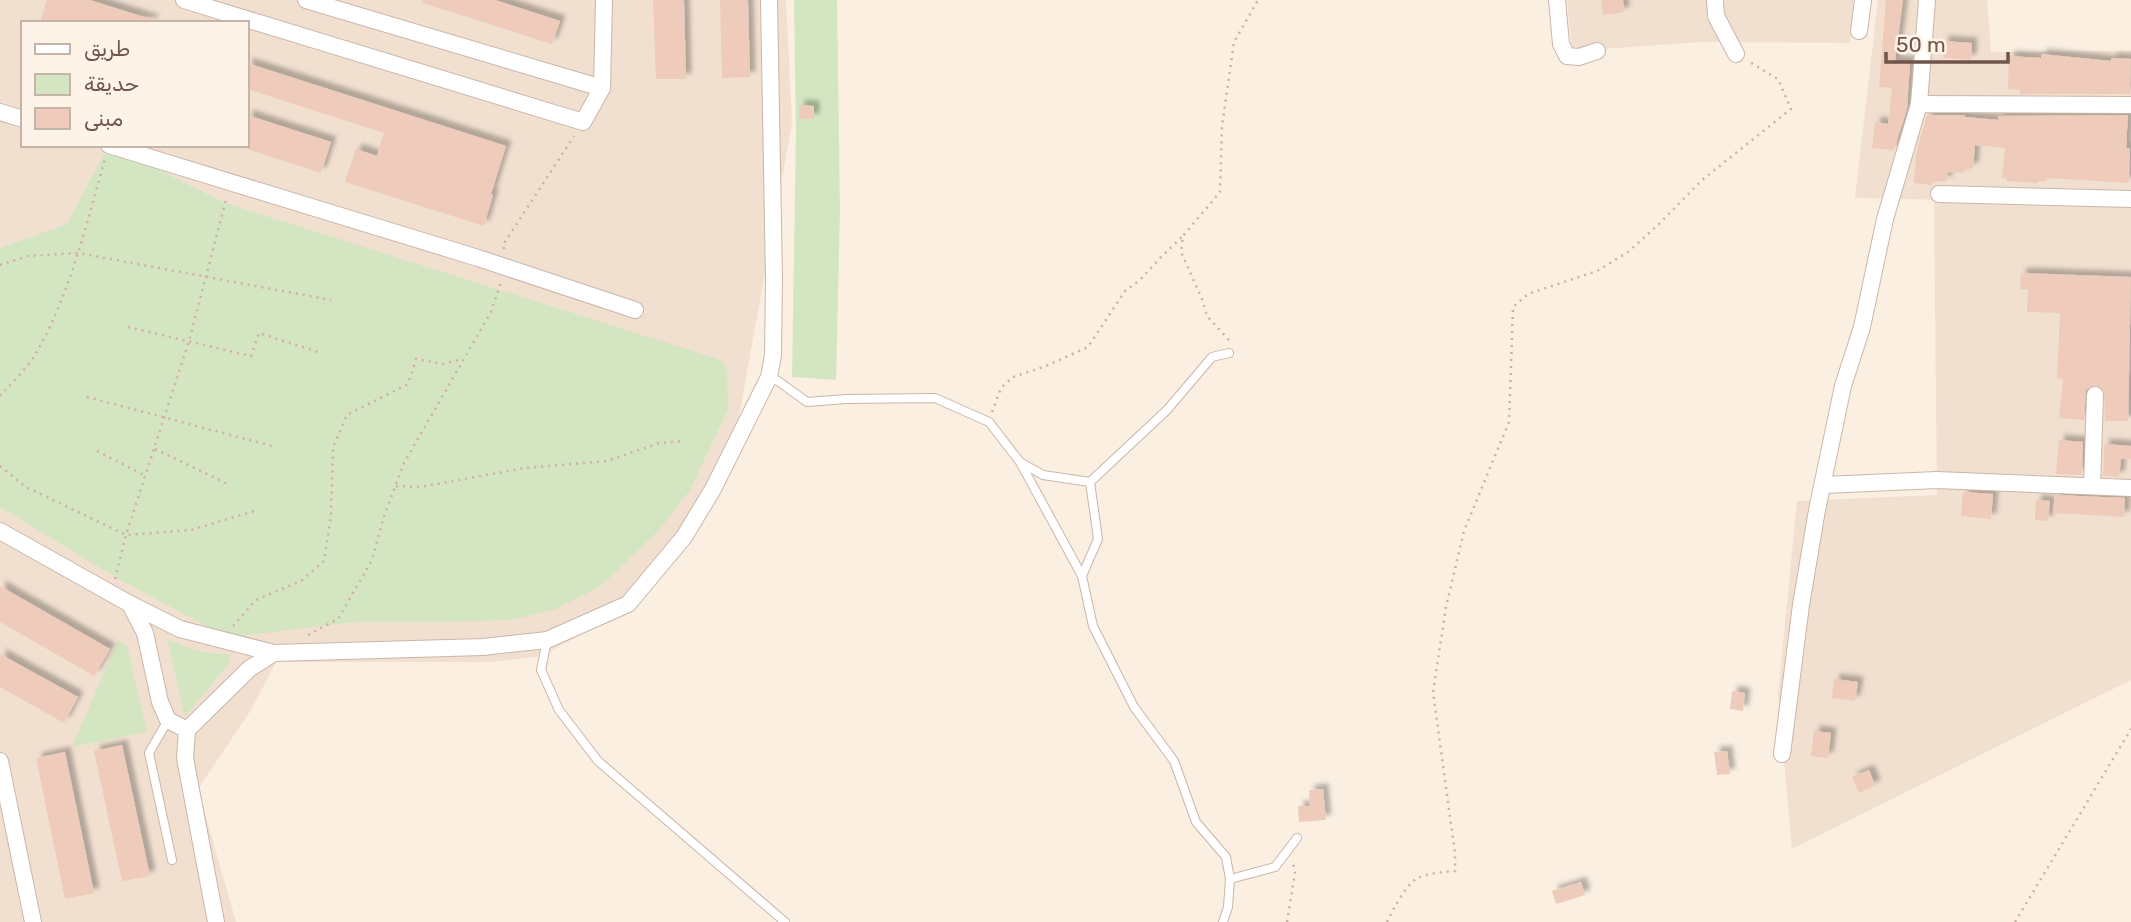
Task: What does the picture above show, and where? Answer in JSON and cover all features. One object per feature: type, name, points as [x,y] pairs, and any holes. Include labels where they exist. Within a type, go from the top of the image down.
[{"type":"street","points":[[184,0],[583,122],[602,88],[604,0]]},
{"type":"street","points":[[306,0],[602,88]]},
{"type":"street","points":[[0,531],[180,629],[274,653],[483,647],[547,640],[628,604],[684,537],[713,489],[769,377],[773,355],[774,279],[769,0]]},
{"type":"street","points":[[1558,0],[1561,44],[1567,55],[1578,57],[1597,51]]},
{"type":"street","points":[[1715,0],[1716,16],[1736,54]]},
{"type":"street","points":[[1859,31],[1863,0]]},
{"type":"street","points":[[1782,754],[1801,605],[1843,386],[1862,327],[1885,219],[1919,104],[1927,0]]},
{"type":"street","points":[[1919,104],[2131,105]]},
{"type":"street","points":[[0,112],[21,118]]},
{"type":"street","points":[[107,152],[506,268],[635,310]]},
{"type":"street","points":[[1939,194],[2131,199]]},
{"type":"street","points":[[2092,486],[2095,395]]},
{"type":"street","points":[[1824,485],[1937,480],[2131,488]]},
{"type":"street","points":[[130,604],[145,633],[160,702],[168,720],[187,730]]},
{"type":"street","points":[[216,922],[185,758],[187,730],[249,669],[274,653]]},
{"type":"street","points":[[0,761],[33,922]]},
{"type":"lane","points":[[1090,482],[1167,410],[1212,357],[1229,353]]},
{"type":"lane","points":[[769,377],[807,402],[935,398],[989,422],[1020,462],[1082,576],[1093,626],[1134,707],[1174,761],[1196,822],[1226,858],[1230,880],[1228,906],[1223,922]]},
{"type":"lane","points":[[1020,462],[1043,475],[1090,482]]},
{"type":"lane","points":[[1082,576],[1098,539],[1090,482]]},
{"type":"lane","points":[[547,640],[541,670],[559,710],[598,761],[785,922]]},
{"type":"lane","points":[[168,720],[149,753],[172,860]]},
{"type":"lane","points":[[1230,880],[1275,867],[1297,838]]},
{"type":"path","points":[[989,422],[1001,388],[1013,377],[1088,347],[1125,291],[1141,279],[1183,236],[1220,192],[1222,126],[1234,42],[1258,0]]},
{"type":"path","points":[[1387,922],[1415,880],[1455,871],[1455,853],[1433,692],[1447,607],[1464,531],[1509,422],[1513,307],[1528,295],[1597,271],[1628,252],[1702,180],[1791,109],[1778,79],[1736,54]]},
{"type":"path","points":[[306,636],[338,619],[372,560],[404,463],[491,312],[506,268],[503,245],[583,122]]},
{"type":"path","points":[[0,396],[34,357],[57,309],[78,253],[107,152]]},
{"type":"path","points":[[115,577],[188,341],[225,203]]},
{"type":"path","points":[[1183,236],[1181,253],[1207,316],[1233,345],[1229,353]]},
{"type":"path","points":[[0,265],[28,256],[78,253],[331,300]]},
{"type":"path","points":[[128,327],[251,356],[259,333],[318,352]]},
{"type":"path","points":[[212,638],[233,627],[256,600],[301,580],[324,561],[331,515],[333,447],[347,415],[408,384],[416,359],[443,363],[465,359]]},
{"type":"path","points":[[87,397],[276,447]]},
{"type":"path","points":[[396,486],[420,488],[525,468],[607,461],[659,443],[683,441]]},
{"type":"path","points":[[155,449],[230,485]]},
{"type":"path","points":[[97,451],[146,476]]},
{"type":"path","points":[[0,466],[26,487],[126,535],[191,530],[258,510]]},
{"type":"path","points":[[2015,922],[2131,729]]},
{"type":"path","points":[[1287,922],[1295,873],[1290,846]]},
{"type":"shaded area","points":[[0,0],[786,0],[792,123],[732,455],[619,613],[542,656],[492,662],[276,662],[251,710],[198,789],[236,922],[0,922]]},
{"type":"shaded area","points":[[1567,0],[1855,0],[1850,43],[1703,42],[1572,51]]},
{"type":"shaded area","points":[[1878,0],[1987,0],[1991,52],[2131,51],[2131,204],[1855,198]]},
{"type":"shaded area","points":[[1934,202],[2131,205],[2131,680],[1792,849],[1778,696],[1797,501],[1937,495]]},
{"type":"green space","points":[[794,0],[837,0],[840,212],[836,380],[792,377],[796,133]]},
{"type":"green space","points":[[108,147],[113,147],[225,203],[718,359],[723,362],[727,372],[728,409],[690,490],[660,529],[601,586],[556,609],[511,620],[354,622],[250,635],[221,634],[115,577],[0,507],[0,248],[67,224]]},
{"type":"green space","points":[[167,639],[197,650],[230,654],[230,662],[185,717]]},
{"type":"green space","points":[[118,640],[127,645],[147,732],[72,747]]},
{"type":"building","points":[[47,0],[90,0],[153,20],[153,21],[41,21]]},
{"type":"building","points":[[423,0],[495,0],[560,21],[552,44],[423,3]]},
{"type":"building","points":[[653,0],[684,0],[686,79],[656,79]]},
{"type":"building","points":[[720,0],[748,0],[750,77],[722,78]]},
{"type":"building","points":[[1601,0],[1623,0],[1624,12],[1603,15]]},
{"type":"building","points":[[1886,0],[1903,0],[1895,61],[1910,62],[1907,109],[1894,150],[1872,148],[1875,122],[1888,124],[1892,88],[1879,87]]},
{"type":"building","points":[[1943,41],[1972,43],[1971,60],[1943,58]]},
{"type":"building","points":[[2041,54],[2111,61],[2111,58],[2131,59],[2130,94],[2020,94],[2020,90],[2008,89],[2009,56],[2041,58]]},
{"type":"building","points":[[248,63],[506,146],[484,226],[345,182],[356,149],[377,156],[384,133],[248,89]]},
{"type":"building","points":[[799,105],[814,106],[814,119],[799,119]]},
{"type":"building","points":[[248,115],[331,142],[321,173],[247,149]]},
{"type":"building","points":[[1927,115],[1965,115],[1998,120],[1998,116],[2128,115],[2126,148],[2130,148],[2129,180],[2128,183],[2047,178],[2047,181],[2038,183],[2006,181],[2006,178],[2002,178],[2005,148],[1975,145],[1973,168],[1965,169],[1963,173],[1948,172],[1947,181],[1933,181],[1932,185],[1914,183],[1916,153]]},
{"type":"building","points":[[2021,273],[2131,277],[2128,421],[2105,421],[2104,391],[2096,385],[2086,390],[2084,420],[2059,418],[2063,379],[2057,378],[2060,313],[2027,312],[2028,289],[2020,289]]},
{"type":"building","points":[[2059,440],[2083,442],[2082,475],[2056,474]]},
{"type":"building","points":[[2104,444],[2131,446],[2131,459],[2121,459],[2119,477],[2103,476]]},
{"type":"building","points":[[1963,492],[1993,494],[1991,519],[1961,516]]},
{"type":"building","points":[[2055,495],[2125,498],[2124,517],[2053,513]]},
{"type":"building","points":[[2036,500],[2050,501],[2048,521],[2035,520]]},
{"type":"building","points":[[0,586],[110,649],[94,676],[0,622]]},
{"type":"building","points":[[0,654],[78,697],[64,723],[0,687]]},
{"type":"building","points":[[1834,679],[1858,682],[1855,701],[1832,698]]},
{"type":"building","points":[[1732,691],[1745,693],[1743,711],[1730,709]]},
{"type":"building","points":[[1814,731],[1831,733],[1828,758],[1811,756]]},
{"type":"building","points":[[122,745],[150,876],[122,881],[94,751]]},
{"type":"building","points":[[1727,751],[1730,774],[1717,775],[1714,752]]},
{"type":"building","points":[[65,752],[94,893],[65,899],[36,758]]},
{"type":"building","points":[[1869,770],[1875,785],[1859,793],[1852,777]]},
{"type":"building","points":[[1323,789],[1326,820],[1299,822],[1298,806],[1310,806],[1309,790]]},
{"type":"building","points":[[1581,882],[1585,895],[1556,904],[1552,891]]}]
